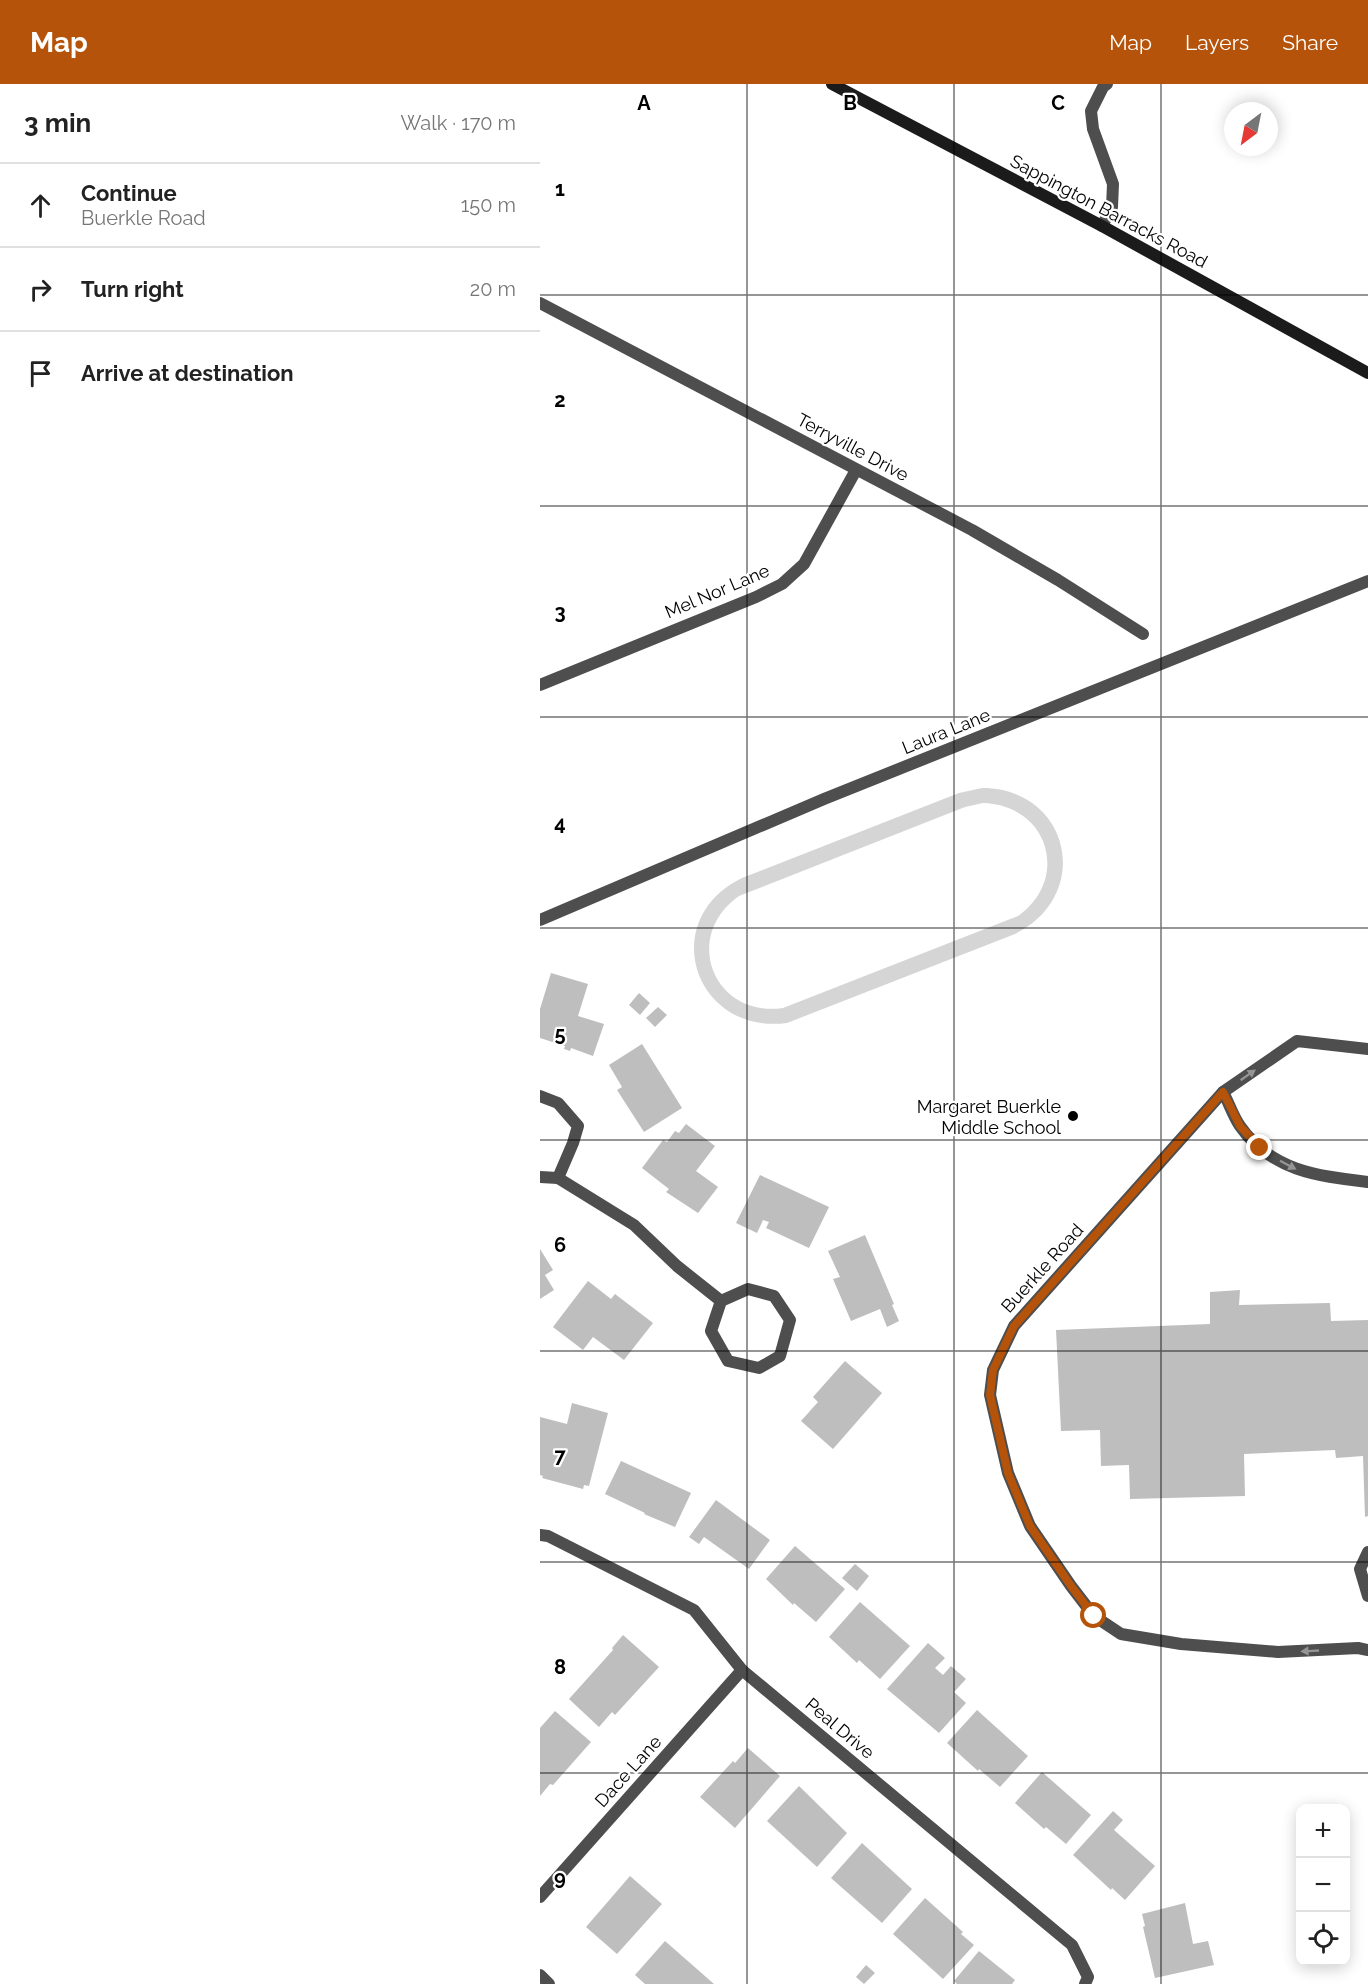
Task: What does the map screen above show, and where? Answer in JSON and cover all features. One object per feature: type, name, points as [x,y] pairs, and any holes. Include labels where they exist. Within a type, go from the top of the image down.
[{"type":"street","name":"Sappington Barracks Road","points":[[832,84],[1102,226],[1368,373]]},
{"type":"street","points":[[1102,226],[1112,207],[1113,184],[1093,129],[1090,111],[1107,84]]},
{"type":"street","name":"Terryville Drive","points":[[540,303],[972,530],[1058,580],[1143,634]]},
{"type":"street","name":"Mel Nor Lane","points":[[540,686],[756,597],[782,584],[804,564],[856,470]]},
{"type":"street","name":"Laura Lane","points":[[540,920],[824,799],[1368,581]]},
{"type":"street","name":"Buerkle Road","points":[[1368,1049],[1297,1041],[1223,1092],[1014,1326],[993,1370],[990,1395],[1008,1473],[1030,1526],[1094,1616],[1121,1634],[1181,1644],[1278,1652],[1358,1648],[1368,1650]]},
{"type":"street","points":[[1223,1092],[1240,1126],[1260,1148],[1284,1164],[1301,1172],[1368,1182]]},
{"type":"street","points":[[540,1096],[558,1103],[578,1126],[558,1178]]},
{"type":"street","points":[[540,1177],[558,1178],[634,1225],[677,1266],[722,1301]]},
{"type":"street","points":[[748,1289],[774,1296],[790,1320],[780,1356],[759,1368],[728,1361],[711,1331],[722,1301],[748,1289]]},
{"type":"street","name":"Peal Drive","points":[[540,1534],[694,1610],[742,1670],[1072,1945],[1088,1977],[1085,1984]]},
{"type":"street","points":[[1368,1552],[1360,1569],[1368,1596]]},
{"type":"street","name":"Dace Lane","points":[[540,1897],[742,1670]]},
{"type":"street","points":[[540,1975],[549,1984]]},
{"type":"shaded area","points":[[982,788],[1012,793],[1035,805],[1052,824],[1061,846],[1062,871],[1056,895],[1040,917],[1015,934],[787,1023],[755,1022],[728,1011],[709,993],[697,970],[694,945],[700,920],[716,896],[742,878],[959,793]],"holes":[[[983,803],[1005,807],[1023,816],[1037,830],[1045,846],[1047,864],[1044,883],[1034,900],[1018,916],[783,1008],[759,1008],[739,1000],[723,988],[713,971],[709,952],[712,932],[721,913],[739,896],[965,807]]]},
{"type":"building","points":[[551,973],[588,984],[578,1016],[604,1024],[593,1056],[571,1048],[570,1051],[564,1049],[565,1046],[540,1038],[540,1009]]},
{"type":"building","points":[[639,993],[650,1003],[640,1015],[629,1005]]},
{"type":"building","points":[[658,1007],[667,1015],[655,1027],[646,1018]]},
{"type":"building","points":[[642,1044],[682,1108],[644,1132],[617,1090],[622,1087],[609,1065]]},
{"type":"building","points":[[686,1124],[715,1146],[696,1171],[718,1187],[698,1213],[666,1192],[669,1189],[642,1168],[663,1140],[667,1142],[675,1131],[679,1133]]},
{"type":"building","points":[[760,1175],[829,1207],[809,1248],[766,1228],[769,1222],[763,1220],[757,1233],[736,1223]]},
{"type":"building","points":[[865,1235],[899,1321],[887,1327],[880,1309],[851,1321],[833,1279],[840,1277],[828,1251]]},
{"type":"building","points":[[540,1249],[553,1270],[545,1275],[554,1290],[540,1299]]},
{"type":"building","points":[[588,1281],[611,1299],[615,1294],[653,1323],[624,1360],[593,1337],[583,1350],[553,1327]]},
{"type":"building","points":[[1240,1290],[1239,1305],[1330,1303],[1331,1321],[1368,1320],[1368,1516],[1365,1517],[1363,1456],[1336,1458],[1335,1450],[1244,1454],[1245,1496],[1130,1499],[1129,1465],[1101,1466],[1100,1430],[1061,1431],[1056,1330],[1210,1324],[1210,1292]]},
{"type":"building","points":[[845,1361],[882,1393],[833,1449],[801,1421],[818,1402],[813,1397]]},
{"type":"building","points":[[572,1403],[608,1413],[589,1486],[584,1485],[583,1489],[542,1478],[543,1476],[540,1475],[540,1417],[567,1424]]},
{"type":"building","points":[[621,1461],[691,1493],[675,1527],[605,1494]]},
{"type":"building","points":[[716,1500],[770,1540],[749,1569],[704,1537],[699,1544],[689,1537]]},
{"type":"building","points":[[795,1546],[845,1589],[816,1622],[794,1603],[793,1605],[766,1579]]},
{"type":"building","points":[[855,1564],[869,1576],[857,1591],[842,1578]]},
{"type":"building","points":[[860,1602],[910,1646],[880,1679],[859,1660],[857,1663],[829,1637]]},
{"type":"building","points":[[623,1635],[659,1667],[615,1715],[612,1712],[599,1727],[569,1699],[613,1650],[612,1648]]},
{"type":"building","points":[[928,1643],[945,1658],[935,1668],[943,1675],[951,1666],[966,1679],[954,1692],[966,1703],[939,1733],[887,1689]]},
{"type":"building","points":[[977,1710],[1028,1756],[1000,1787],[947,1743]]},
{"type":"building","points":[[555,1711],[591,1742],[553,1785],[550,1784],[540,1796],[540,1728]]},
{"type":"building","points":[[748,1748],[780,1776],[735,1828],[700,1797]]},
{"type":"building","points":[[1042,1772],[1091,1815],[1066,1844],[1046,1827],[1044,1829],[1015,1803]]},
{"type":"building","points":[[799,1786],[847,1833],[817,1867],[767,1821]]},
{"type":"building","points":[[1113,1811],[1123,1820],[1114,1830],[1155,1866],[1125,1900],[1073,1855]]},
{"type":"building","points":[[862,1843],[912,1889],[882,1923],[831,1878]]},
{"type":"building","points":[[630,1876],[662,1904],[617,1954],[586,1927]]},
{"type":"building","points":[[925,1898],[974,1945],[943,1979],[893,1934]]},
{"type":"building","points":[[1185,1903],[1193,1944],[1208,1941],[1214,1965],[1155,1978],[1142,1914]]},
{"type":"building","points":[[665,1941],[714,1984],[645,1984],[635,1975]]},
{"type":"building","points":[[979,1951],[1015,1980],[1012,1984],[957,1984],[954,1981]]},
{"type":"building","points":[[866,1965],[875,1973],[864,1984],[856,1977]]},
{"type":"place","name":"Margaret Buerkle Middle School","points":[[1073,1116]]},
{"type":"route","points":[[1094,1616],[1030,1526],[1008,1473],[990,1395],[993,1370],[1014,1326],[1223,1092],[1240,1126],[1260,1148]]}]
